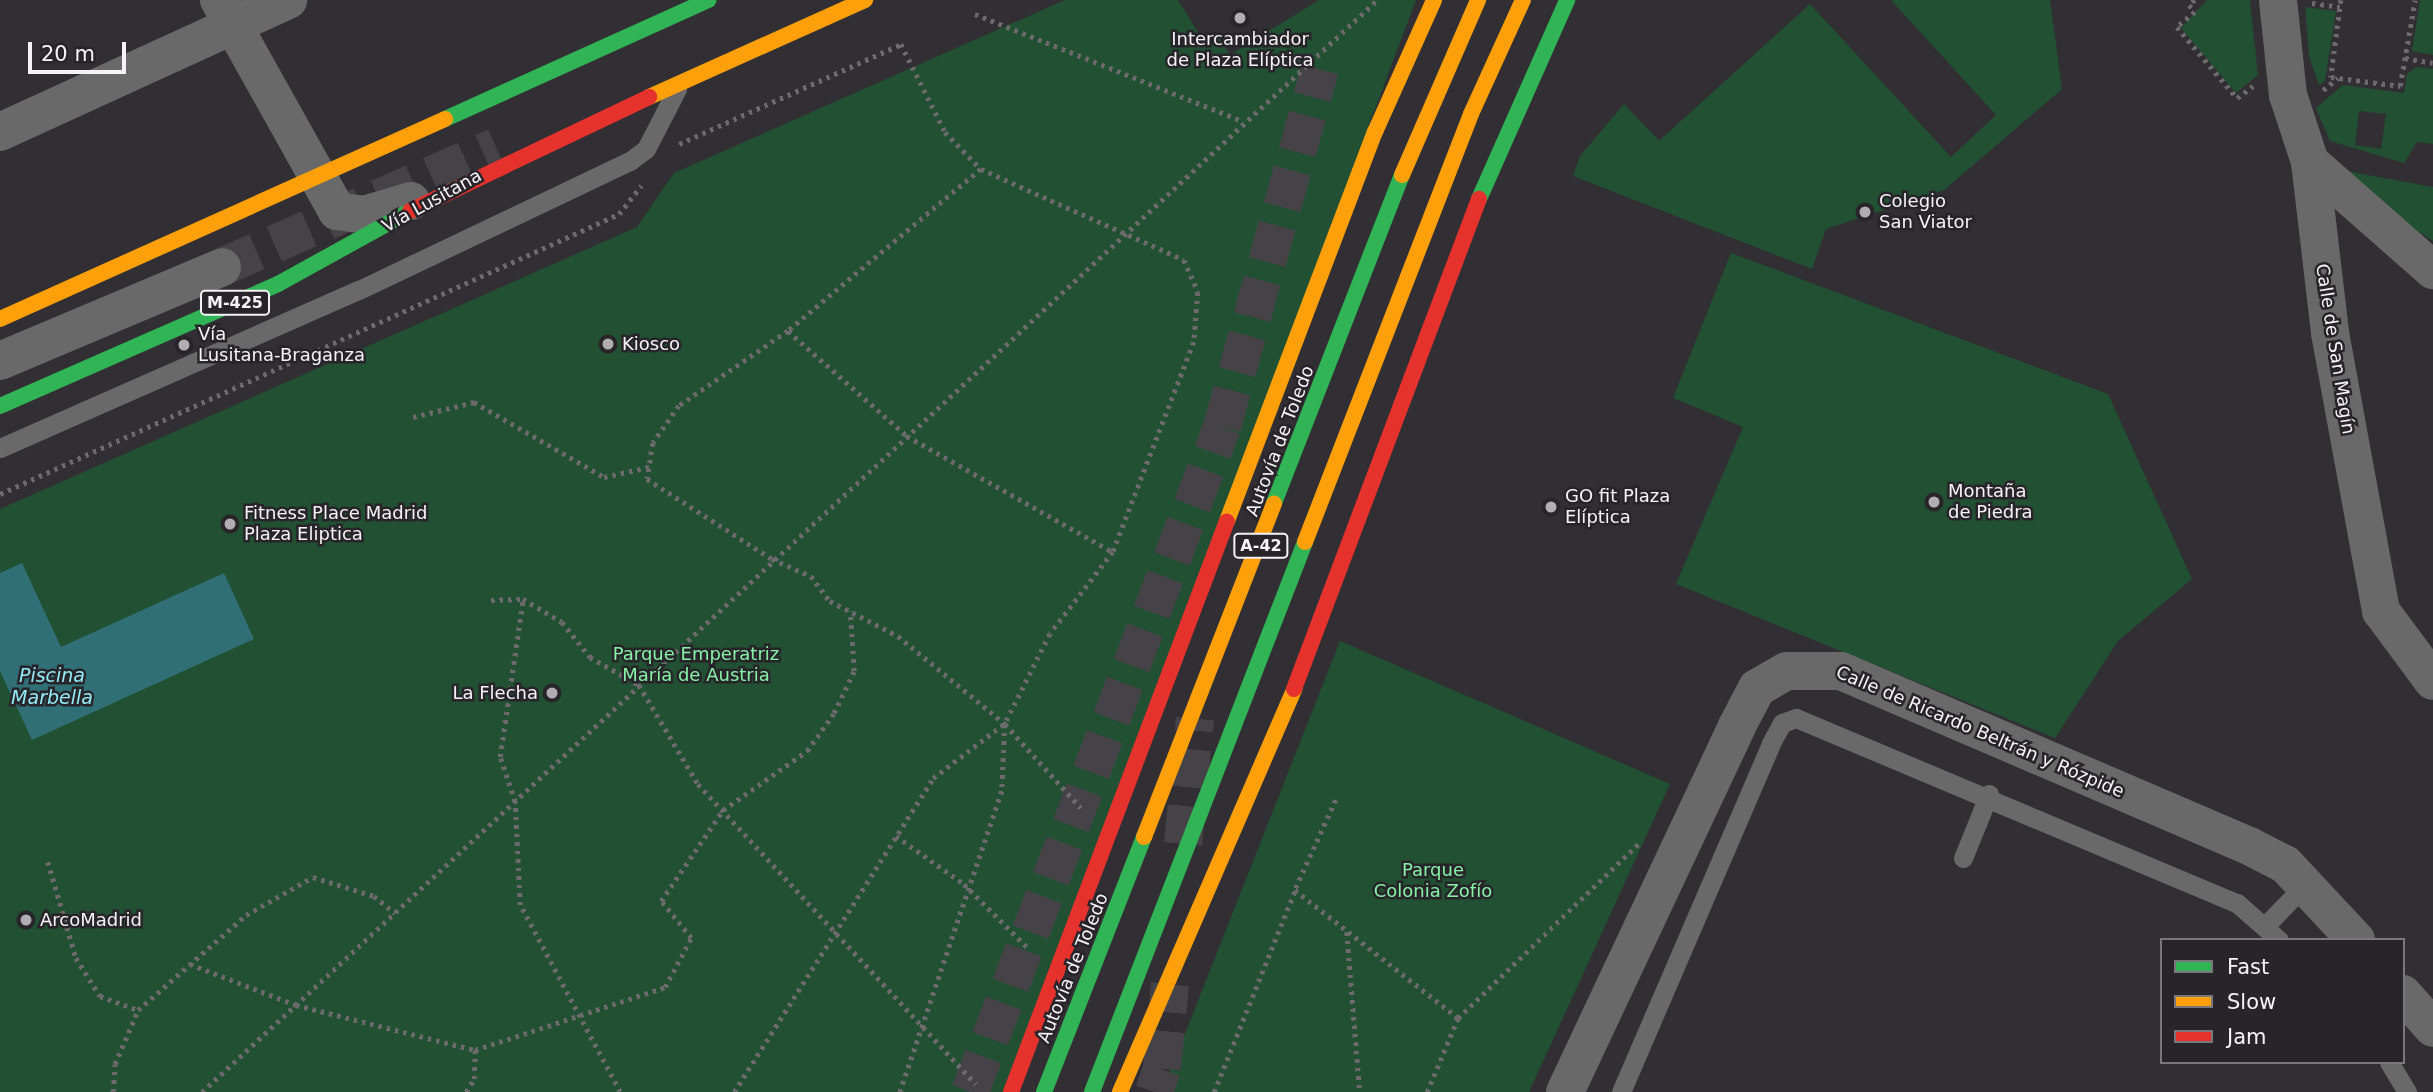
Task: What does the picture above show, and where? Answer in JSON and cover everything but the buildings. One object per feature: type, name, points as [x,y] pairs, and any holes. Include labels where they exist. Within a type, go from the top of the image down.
[{"type":"main road","points":[[0,319],[312,176],[708,0]]},
{"type":"main road","name":"Vía Lusitana","points":[[0,406],[278,284],[462,182],[678,87],[865,0]]},
{"type":"main road","points":[[1011,1092],[1374,132],[1434,0]]},
{"type":"main road","name":"Autovía de Toledo","points":[[1044,1092],[1432,99],[1478,0]]},
{"type":"main road","name":"A-42","points":[[1091,1092],[1466,126],[1523,0]]},
{"type":"main road","points":[[1120,1092],[1291,696],[1480,196],[1567,0]]},
{"type":"street","points":[[0,132],[226,12],[288,0]]},
{"type":"street","name":"Calle de San Magín","points":[[2289,1],[2288,95],[2310,162],[2329,333],[2381,611],[2433,681]]},
{"type":"street","points":[[226,12],[312,176],[348,217],[462,182]]},
{"type":"street","points":[[2310,162],[2433,270]]},
{"type":"street","points":[[0,361],[222,267]]},
{"type":"street","name":"Calle de Ricardo Beltrán y Rózpide","points":[[1565,1092],[1757,688],[1787,671],[1841,671],[2251,847],[2285,864],[2354,938]]},
{"type":"street","points":[[2405,995],[2433,1028]]},
{"type":"lane","points":[[0,448],[359,290],[630,161],[646,149],[678,87]]},
{"type":"lane","points":[[1621,1092],[1782,723],[1813,722],[1989,794],[2237,902],[2266,925],[2277,938]]},
{"type":"lane","points":[[1963,858],[1989,794]]},
{"type":"lane","points":[[2266,925],[2306,884]]},
{"type":"lane","points":[[2390,1064],[2407,1092]]},
{"type":"path","points":[[202,1092],[772,559],[1128,235],[1243,121],[1377,0]]},
{"type":"path","points":[[2195,0],[2189,5],[2195,12],[2177,27],[2237,98],[2262,78]]},
{"type":"path","points":[[2342,0],[2330,77],[2400,86],[2415,0]]},
{"type":"path","points":[[2289,1],[2340,7]]},
{"type":"path","points":[[975,14],[1243,121]]},
{"type":"path","points":[[900,1092],[923,1032],[1002,791],[1005,724],[1050,634],[1113,552],[1194,342],[1198,292],[1184,260],[981,169],[944,132],[901,44]]},
{"type":"path","points":[[2405,58],[2433,62]]},
{"type":"path","points":[[981,169],[788,331],[679,406],[653,443],[647,480],[772,559],[811,576],[830,601],[898,636],[1005,724],[1086,814]]},
{"type":"path","points":[[788,331],[907,436],[1113,552]]},
{"type":"path","points":[[412,417],[474,402],[604,477],[649,467]]},
{"type":"path","points":[[523,599],[500,757],[515,802],[520,905],[620,1092]]},
{"type":"path","points":[[491,600],[523,599],[562,622],[590,657],[639,685],[698,784],[835,930],[923,1032],[984,1092]]},
{"type":"path","points":[[190,964],[296,1005],[475,1050],[665,987],[691,938],[661,901],[723,810],[807,751],[834,713],[855,671],[850,611]]},
{"type":"path","points":[[734,1092],[933,778],[1005,724]]},
{"type":"path","points":[[1213,1092],[1295,890],[1336,800]]},
{"type":"path","points":[[1427,1092],[1458,1018],[1653,830]]},
{"type":"path","points":[[896,836],[964,884],[969,895],[1036,956]]},
{"type":"path","points":[[48,862],[76,958],[100,996],[138,1010]]},
{"type":"path","points":[[113,1092],[115,1064],[138,1010],[246,915],[313,877],[374,896],[395,913]]},
{"type":"path","points":[[1295,890],[1458,1018]]},
{"type":"path","points":[[1347,931],[1360,1092]]},
{"type":"path","points":[[466,1092],[474,1079],[475,1050]]},
{"type":"green space","name":"Parque Emperatriz María de Austria","points":[[1065,0],[1178,0],[1203,40],[1216,33],[1230,55],[1319,0],[1416,0],[1005,1092],[0,1092],[0,509],[637,227],[674,173]]},
{"type":"green space","points":[[1891,0],[2050,0],[2062,89],[1944,190],[1826,229],[1812,269],[1573,176],[1580,156],[1624,104],[1659,141],[1810,4],[1951,157],[1996,115]]},
{"type":"green space","points":[[2207,0],[2250,0],[2258,75],[2236,93],[2181,28]]},
{"type":"green space","points":[[2420,0],[2433,0],[2433,55],[2412,51]]},
{"type":"green space","points":[[2305,7],[2336,11],[2325,81],[2319,85],[2309,56]]},
{"type":"green space","points":[[2416,67],[2433,69],[2433,144],[2417,142],[2404,163],[2330,141],[2316,108],[2343,85],[2404,93],[2407,74]],"holes":[[[2359,111],[2386,114],[2381,149],[2355,145]]]},
{"type":"green space","points":[[2346,171],[2433,187],[2433,241],[2390,213]]},
{"type":"green space","name":"Montaña de Piedra","points":[[1731,253],[2108,394],[2192,579],[2118,641],[2055,738],[1676,584],[1743,427],[1673,398]]},
{"type":"green space","name":"Parque Colonia Zofío","points":[[1340,641],[1670,784],[1529,1092],[1162,1092]]},
{"type":"water","name":"Piscina Marbella","points":[[22,563],[61,647],[224,573],[254,639],[32,740],[0,671],[0,573]]},
{"type":"tunnel","points":[[970,1092],[1222,427],[1320,69]]},
{"type":"tunnel","points":[[222,267],[496,147]]},
{"type":"tunnel","points":[[1183,844],[1195,719]]},
{"type":"tunnel","points":[[1154,1092],[1162,1069],[1170,984]]},
{"type":"traffic: fast","points":[[445,119],[708,0]]},
{"type":"traffic: fast","points":[[1479,199],[1567,0]]},
{"type":"traffic: fast","points":[[1274,503],[1402,175]]},
{"type":"traffic: fast","points":[[0,406],[278,284],[410,211]]},
{"type":"traffic: fast","points":[[1092,1092],[1305,542]]},
{"type":"traffic: fast","points":[[1044,1092],[1144,837]]},
{"type":"traffic: slow","points":[[649,97],[865,0]]},
{"type":"traffic: slow","points":[[1227,521],[1375,132],[1434,0]]},
{"type":"traffic: slow","points":[[1402,175],[1478,0]]},
{"type":"traffic: slow","points":[[1305,542],[1471,114],[1523,0]]},
{"type":"traffic: slow","points":[[0,319],[445,119]]},
{"type":"traffic: slow","points":[[1144,837],[1274,503]]},
{"type":"traffic: slow","points":[[1120,1092],[1294,689]]},
{"type":"traffic: jam","points":[[410,211],[649,97]]},
{"type":"traffic: jam","points":[[1294,689],[1479,199]]},
{"type":"traffic: jam","points":[[1011,1092],[1227,521]]},
{"type":"place","name":"Intercambiador de Plaza Elíptica","points":[[1240,18]]},
{"type":"place","name":"Colegio San Viator","points":[[1865,212]]},
{"type":"place","name":"Kiosco","points":[[608,344]]},
{"type":"place","name":"Vía Lusitana-Braganza","points":[[184,345]]},
{"type":"place","name":"Montaña de Piedra","points":[[1934,502]]},
{"type":"place","name":"GO fit Plaza Elíptica","points":[[1551,507]]},
{"type":"place","name":"Fitness Place Madrid Plaza Eliptica","points":[[230,524]]},
{"type":"place","name":"La Flecha","points":[[552,693]]},
{"type":"place","name":"ArcoMadrid","points":[[26,920]]}]
